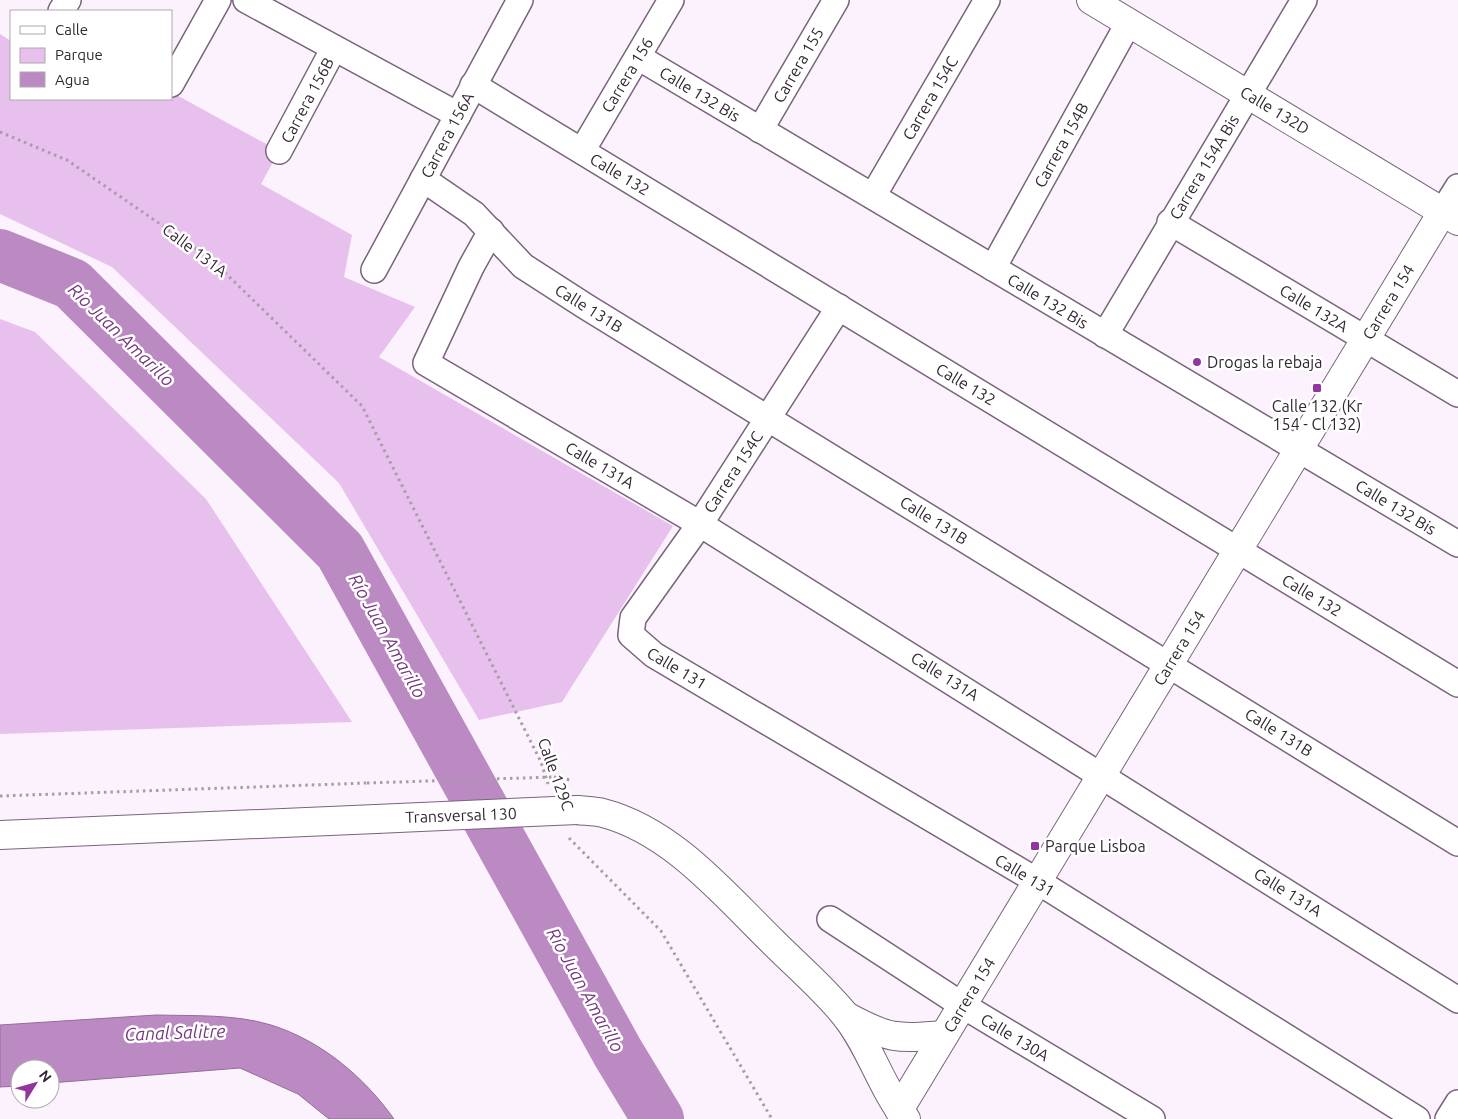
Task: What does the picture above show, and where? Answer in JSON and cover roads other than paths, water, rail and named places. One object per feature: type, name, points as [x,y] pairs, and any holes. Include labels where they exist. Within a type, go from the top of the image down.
[{"type":"main road","name":"Calle 132D","points":[[1092,0],[1450,216]]},
{"type":"main road","name":"Carrera 154","points":[[903,1114],[944,1035],[1298,449],[1366,339],[1450,216]]},
{"type":"main road","name":"Transversal 130","points":[[0,835],[376,819],[570,822],[602,812],[626,821],[674,849],[722,892],[845,1015],[903,1114]]},
{"type":"main road","name":"Transversal 130","points":[[845,1015],[886,1036],[913,1038],[944,1035]]},
{"type":"street","points":[[172,82],[218,0]]},
{"type":"street","points":[[246,0],[458,115]]},
{"type":"street","name":"Carrera 156A","points":[[374,270],[520,0]]},
{"type":"street","name":"Carrera 156","points":[[582,150],[671,0]]},
{"type":"street","name":"Carrera 155","points":[[760,130],[836,0]]},
{"type":"street","name":"Carrera 154C","points":[[873,196],[987,0]]},
{"type":"street","name":"Carrera 154A Bis","points":[[1105,335],[1170,222],[1304,0]]},
{"type":"street","name":"Carrera 154B","points":[[994,268],[1129,22]]},
{"type":"street","name":"Carrera 156B","points":[[279,151],[334,48]]},
{"type":"street","name":"Calle 132 Bis","points":[[638,57],[1458,544]]},
{"type":"street","name":"Calle 132","points":[[474,85],[1458,684]]},
{"type":"street","name":"Calle 131B","points":[[423,179],[474,214],[523,266],[585,306],[1458,843]]},
{"type":"street","name":"Carrera 154","points":[[1450,216],[1458,187]]},
{"type":"street","name":"Calle 132A","points":[[1170,222],[1458,394]]},
{"type":"street","name":"Calle 131A","points":[[491,231],[471,267],[426,363],[700,524],[1102,774],[1458,1000]]},
{"type":"street","name":"Carrera 154C","points":[[631,635],[633,618],[700,524],[838,307]]},
{"type":"street","name":"Calle 131","points":[[631,635],[654,655],[1038,881],[1417,1119]]},
{"type":"street","name":"Calle 130A","points":[[830,919],[962,1005],[1152,1119]]},
{"type":"street","points":[[1448,1119],[1458,1103]]},
{"type":"water","name":"Canal Salitre","points":[[156,1015],[214,1016],[257,1021],[290,1032],[308,1041],[340,1062],[369,1089],[394,1119],[329,1119],[298,1094],[240,1068],[60,1082],[60,1059],[10,1059],[10,1086],[0,1087],[0,1025]]},
{"type":"waterway","name":"Río Juan Amarillo","points":[[0,255],[72,284],[340,551],[618,1053],[658,1119]]},
{"type":"place","name":"Drogas la rebaja","points":[[1197,362]]},
{"type":"place","name":"Calle 132 (Kr 154 - Cl 132)","points":[[1317,388]]},
{"type":"place","name":"Parque Lisboa","points":[[1035,846]]}]
